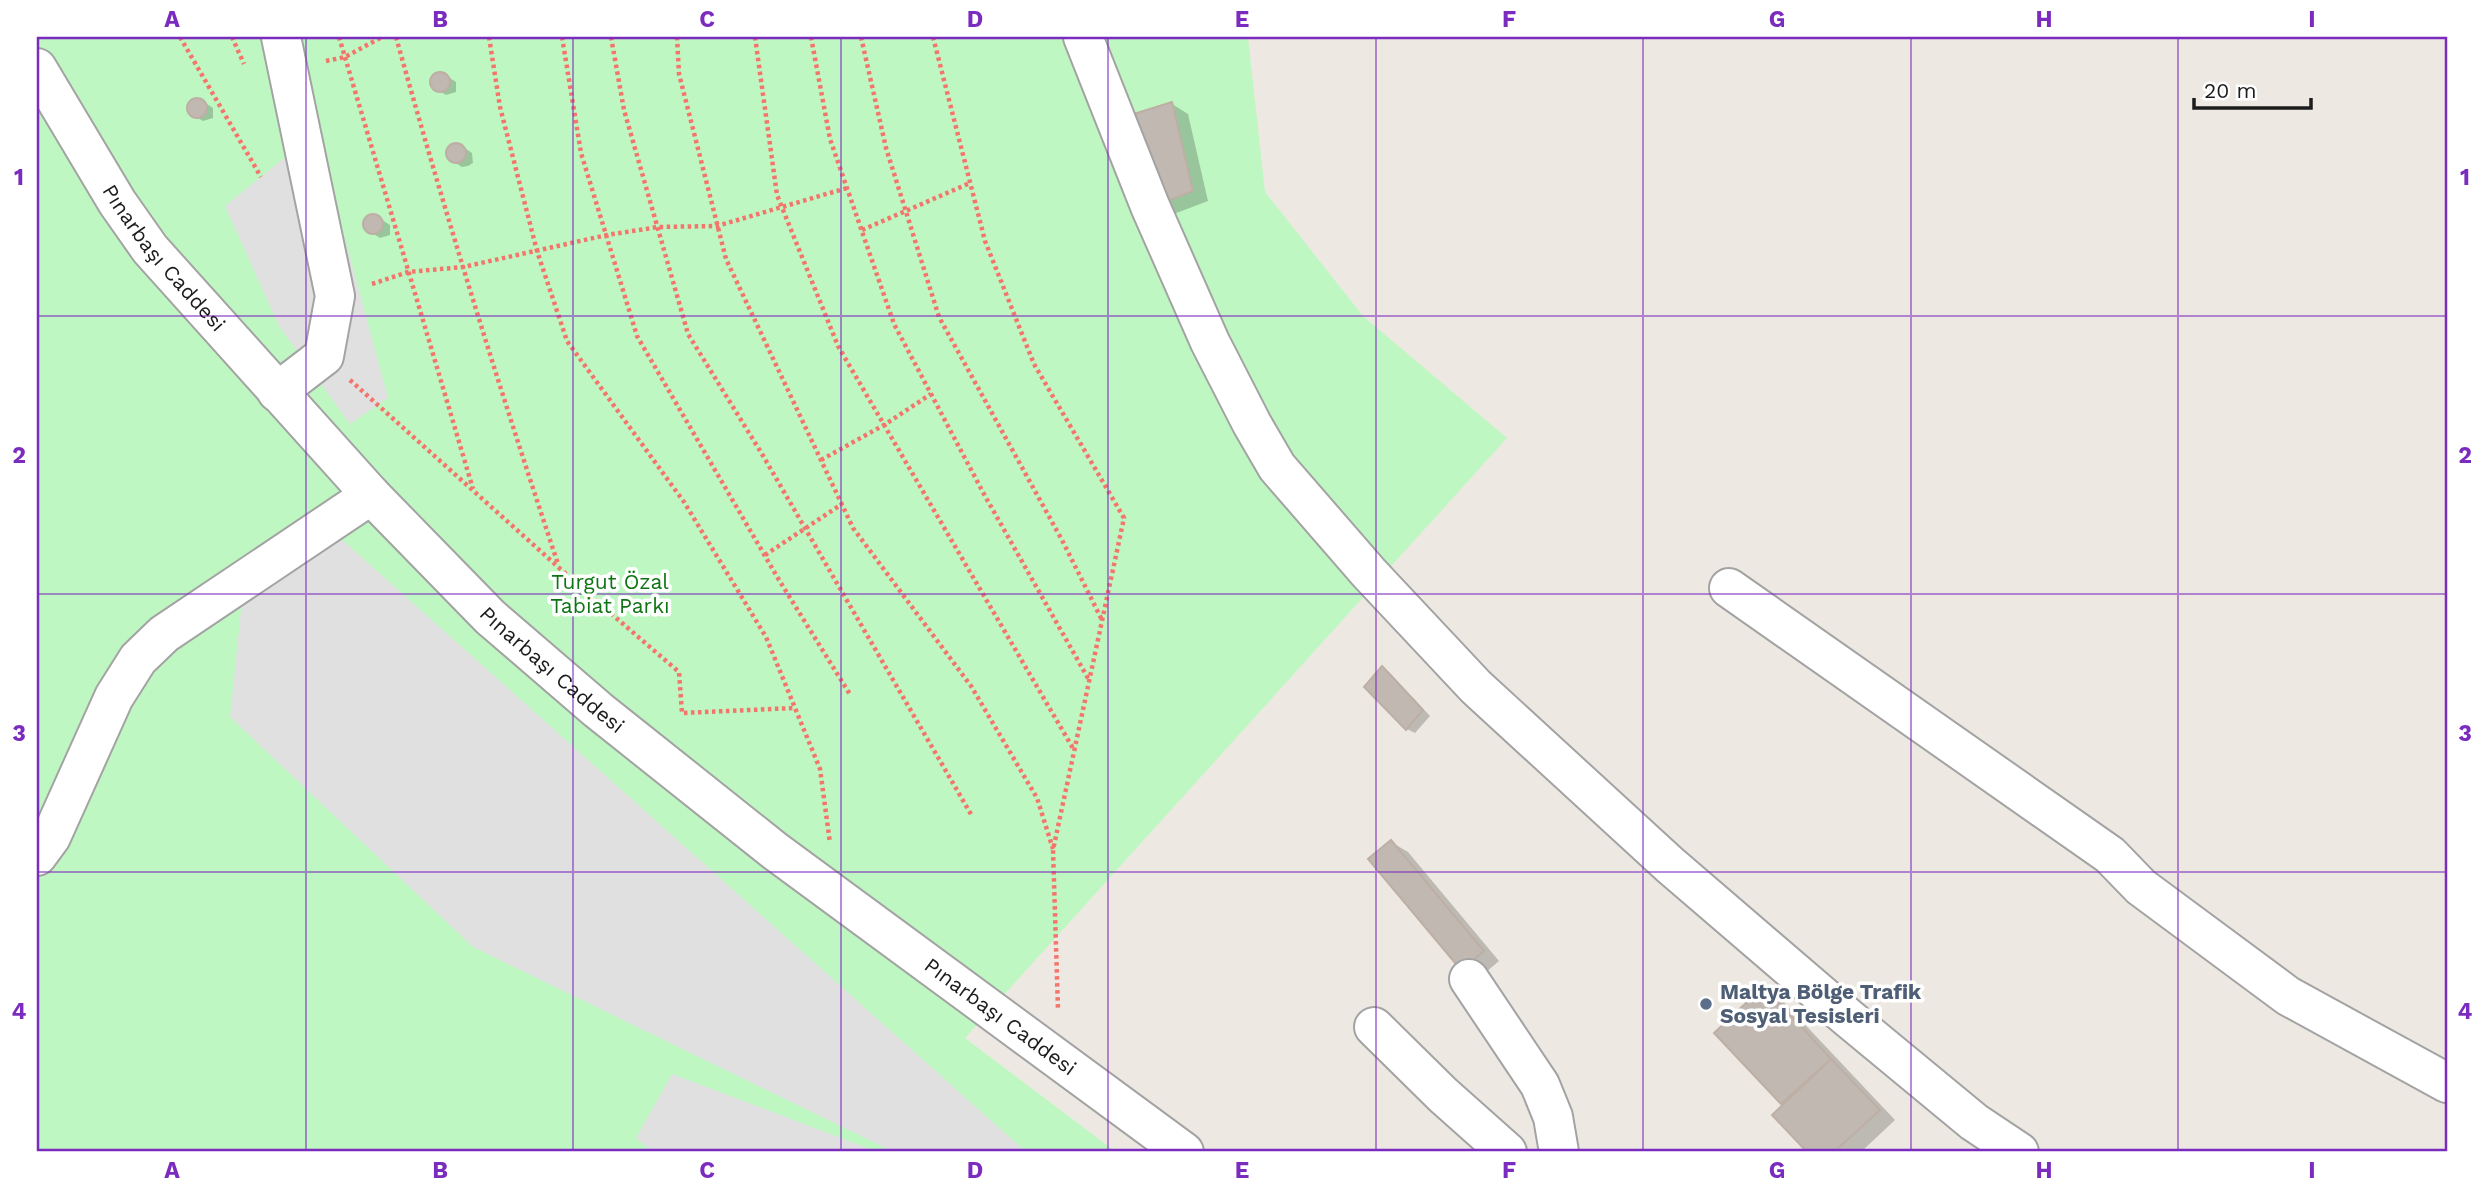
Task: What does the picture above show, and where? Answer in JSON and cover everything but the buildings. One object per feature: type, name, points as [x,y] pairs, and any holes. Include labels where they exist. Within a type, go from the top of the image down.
[{"type":"street","points":[[1083,37],[1150,206],[1210,342],[1277,467],[1368,573],[1476,687],[1670,865],[1974,1122],[2019,1152]]},
{"type":"street","points":[[277,392],[324,356],[335,296],[284,53]]},
{"type":"street","name":"Pınarbaşı Caddesi","points":[[37,68],[117,202],[150,250],[370,495],[490,617],[665,765],[836,896],[1184,1152]]},
{"type":"street","points":[[37,856],[51,836],[114,697],[138,659],[164,634],[370,495]]},
{"type":"street","points":[[1729,588],[2110,855],[2141,887],[2288,996],[2447,1083]]},
{"type":"street","points":[[1469,979],[1540,1086],[1553,1117],[1559,1152]]},
{"type":"street","points":[[1374,1027],[1443,1095],[1507,1152]]},
{"type":"path","points":[[180,37],[261,177]]},
{"type":"path","points":[[339,37],[474,492]]},
{"type":"path","points":[[284,53],[345,57],[382,37]]},
{"type":"path","points":[[396,37],[502,396],[559,568]]},
{"type":"path","points":[[489,37],[500,107],[537,251],[567,341],[684,502],[766,637],[820,769],[836,896]]},
{"type":"path","points":[[562,37],[581,153],[637,336],[851,696]]},
{"type":"path","points":[[611,37],[624,110],[688,334],[972,816]]},
{"type":"path","points":[[677,37],[679,74],[726,259],[853,528],[971,686],[1037,798],[1053,850]]},
{"type":"path","points":[[755,37],[777,195],[838,346],[1074,751]]},
{"type":"path","points":[[811,37],[830,139],[894,324],[985,496],[1089,681]]},
{"type":"path","points":[[861,37],[886,149],[939,317],[1062,540],[1102,621]]},
{"type":"path","points":[[933,37],[985,241],[1034,363],[1124,518],[1053,850],[1059,1060]]},
{"type":"path","points":[[862,230],[970,183]]},
{"type":"path","points":[[335,296],[408,272],[463,267],[607,235],[658,227],[717,226],[847,188]]},
{"type":"path","points":[[324,356],[559,568],[679,672],[682,713],[794,708]]},
{"type":"path","points":[[821,460],[884,425],[931,394]]},
{"type":"path","points":[[765,555],[842,504]]},
{"type":"green space","name":"Turgut Özal Tabiat Parkı","points":[[37,37],[1248,37],[1265,192],[1363,316],[1507,438],[965,1038],[1116,1152],[37,1152]]},
{"type":"shaded area","points":[[316,132],[388,398],[350,424],[279,326],[225,206]]},
{"type":"shaded area","points":[[339,537],[1026,1152],[894,1152],[473,947],[230,717],[242,601]]},
{"type":"shaded area","points":[[672,1074],[878,1152],[653,1152],[636,1138]]},
{"type":"place","name":"Maltya Bölge Trafik Sosyal Tesisleri","points":[[1706,1004]]}]
